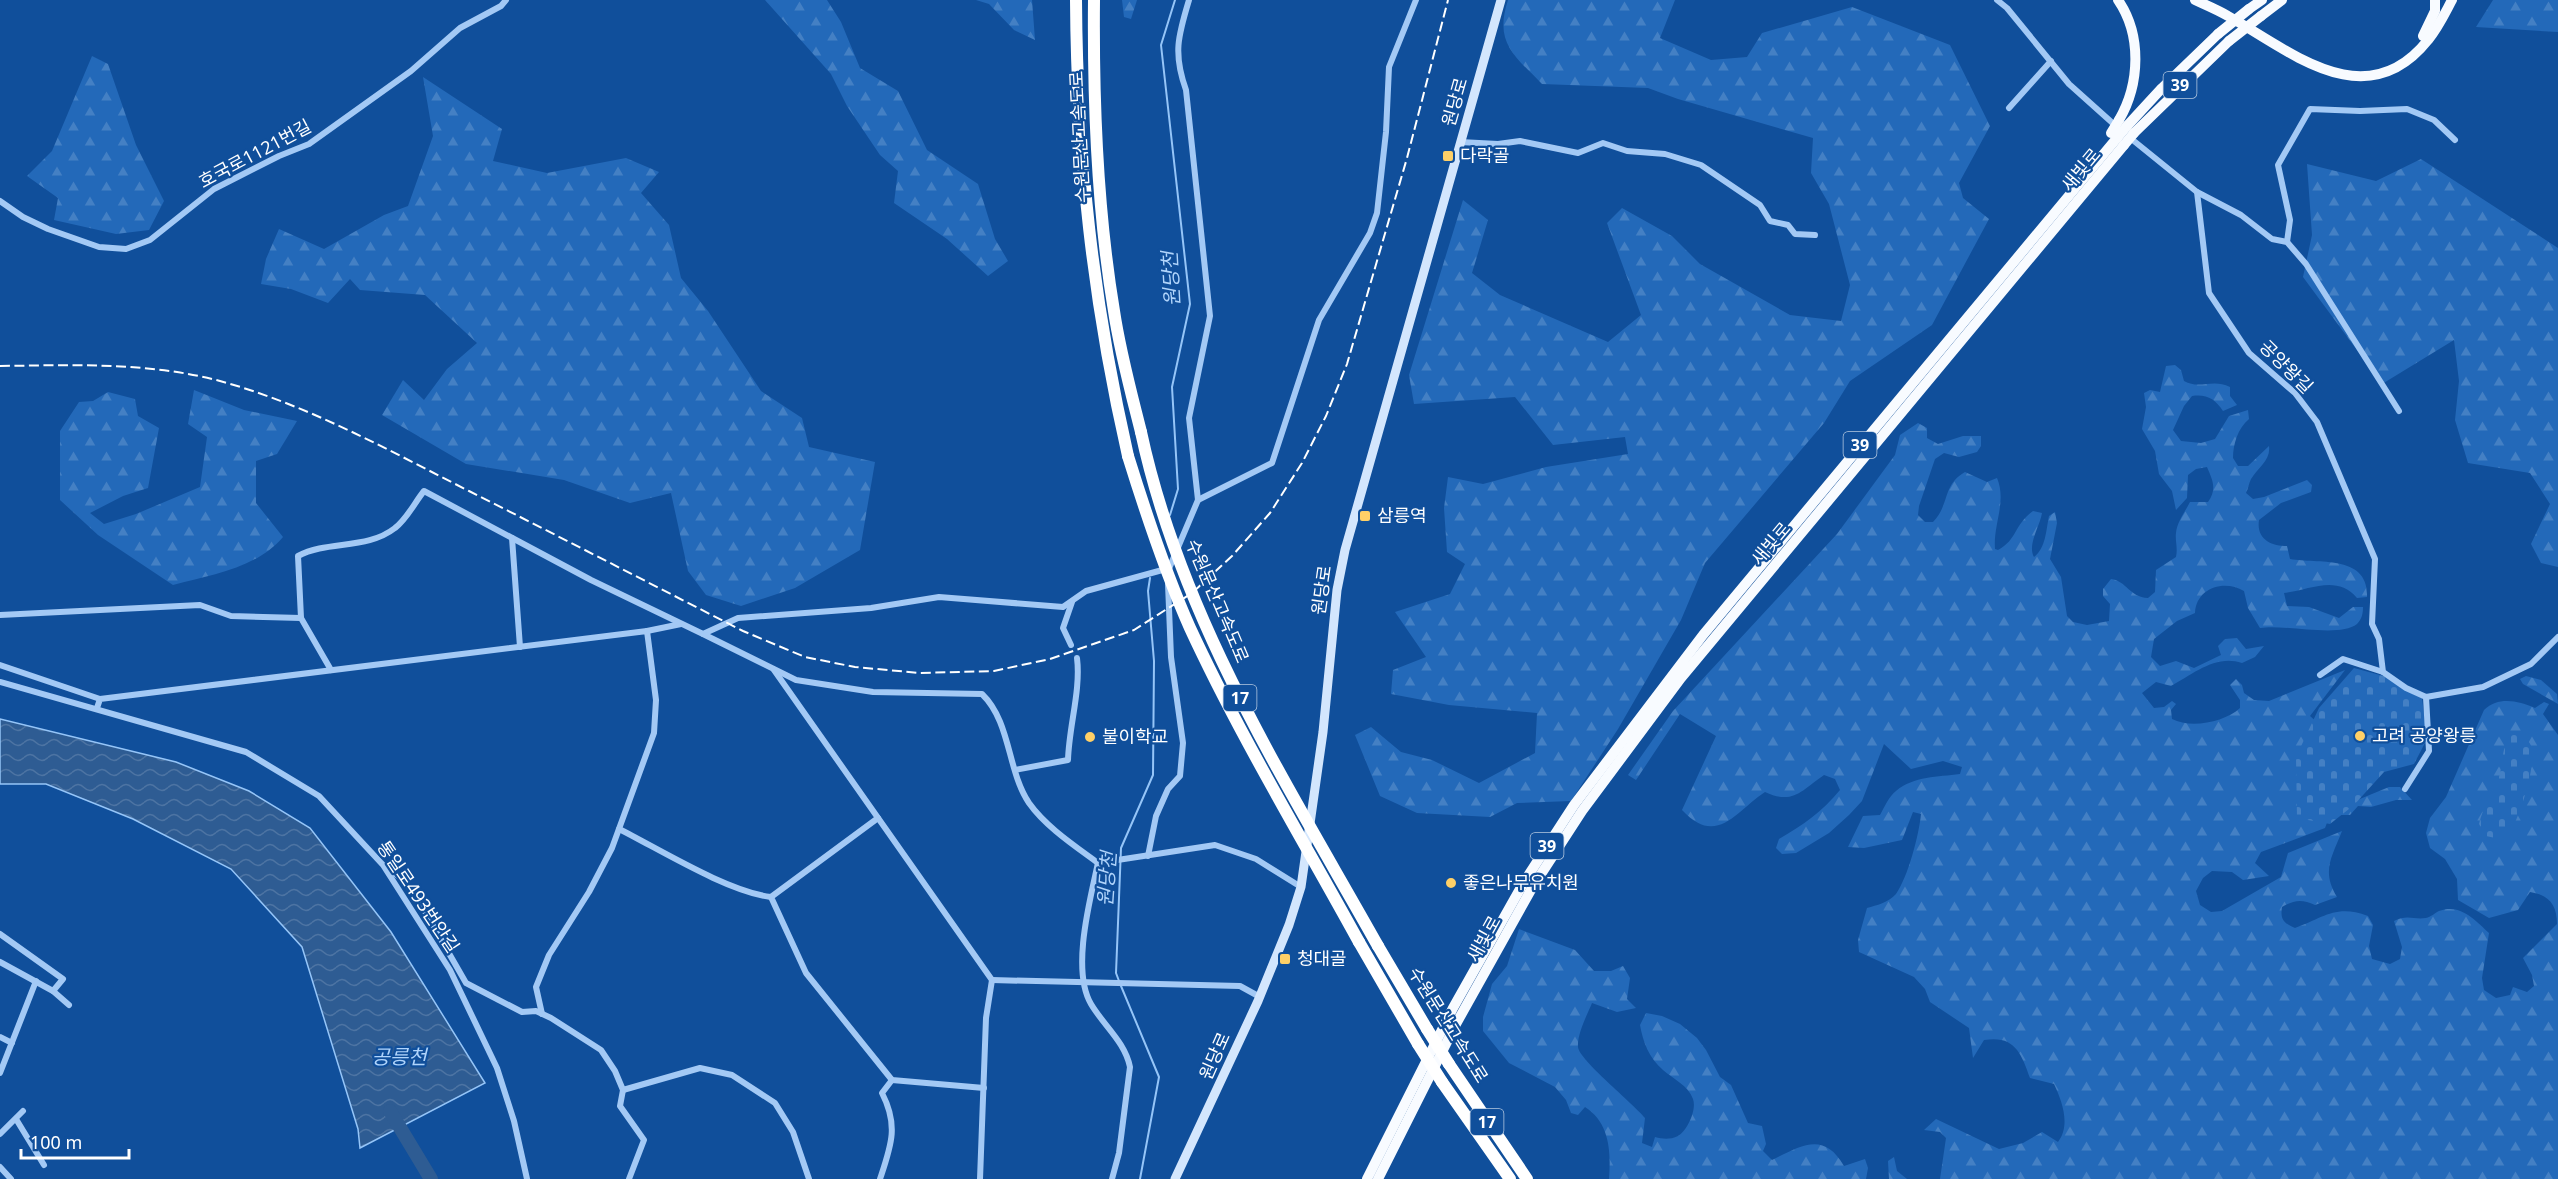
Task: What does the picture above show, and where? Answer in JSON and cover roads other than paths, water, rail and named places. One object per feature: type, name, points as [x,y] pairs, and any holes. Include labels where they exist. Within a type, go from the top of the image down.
[{"type":"highway","name":"수원문산고속도로","points":[[1076,0],[1076,44],[1089,244],[1105,350],[1128,456],[1165,566],[1197,643],[1234,718],[1359,942],[1442,1082],[1510,1179]]},
{"type":"highway","name":"수원문산고속도로","points":[[1094,0],[1093,47],[1100,186],[1109,278],[1121,349],[1148,464],[1170,533],[1220,658],[1280,774],[1427,1029],[1527,1179]]},
{"type":"highway","points":[[2118,0],[2126,12],[2133,35],[2135,62],[2127,126]]},
{"type":"highway","points":[[2195,0],[2227,15],[2294,57],[2319,69],[2348,75],[2396,68],[2429,40],[2452,0]]},
{"type":"highway","points":[[2205,0],[2318,62],[2340,69],[2359,70],[2386,64],[2403,56],[2428,28],[2435,11],[2435,0]]},
{"type":"highway","name":"새빛로","points":[[1367,1179],[1454,1016],[1574,804],[1711,642],[2127,126],[2167,82],[2218,34],[2262,0]]},
{"type":"highway","name":"새빛로","points":[[2127,126],[2282,0]]},
{"type":"highway","name":"새빛로","points":[[1613,760],[1702,634],[2105,150],[2117,139]]},
{"type":"highway","name":"새빛로","points":[[1378,1179],[1454,1016]]},
{"type":"main road","name":"원당로","points":[[1175,1179],[1260,997],[1289,925],[1300,887],[1323,732],[1337,590],[1345,550],[1501,0]]},
{"type":"street","name":"호국로1121번길","points":[[0,201],[48,229],[99,247],[126,249],[150,240],[214,189],[279,156],[309,144],[411,71],[460,28],[501,6],[506,0]]},
{"type":"street","points":[[1148,856],[1156,816],[1168,789],[1180,776],[1183,743],[1171,657],[1166,569],[1198,500],[1189,418],[1210,315],[1186,90],[1177,65],[1178,36],[1189,0]]},
{"type":"street","points":[[1198,500],[1272,463],[1319,320],[1370,233],[1377,213],[1386,132],[1389,67],[1416,0]]},
{"type":"street","points":[[1997,0],[2085,101],[2197,192],[2241,215],[2272,238],[2288,243],[2306,264],[2399,411]]},
{"type":"street","points":[[2009,108],[2051,61]]},
{"type":"street","points":[[2288,243],[2290,220],[2278,165],[2310,109],[2360,111],[2407,109],[2434,120],[2455,140]]},
{"type":"street","points":[[1460,142],[1497,144],[1520,141],[1578,153],[1603,143],[1627,151],[1665,154],[1701,165],[1760,205],[1770,221],[1788,225],[1795,234],[1815,235]]},
{"type":"street","name":"공양왕길","points":[[2197,192],[2209,293],[2249,353],[2295,393],[2317,422],[2375,559],[2372,624],[2379,639],[2383,672]]},
{"type":"street","points":[[331,670],[301,618],[298,556],[310,549],[372,540],[380,536],[396,527],[424,491],[512,538],[796,680],[873,692],[982,694],[994,706],[1015,770],[1029,803],[1058,832],[1101,863],[1215,845],[1256,859],[1300,887]]},
{"type":"street","points":[[512,538],[520,646]]},
{"type":"street","points":[[703,634],[738,618],[859,609],[939,597],[1063,607],[1086,591],[1166,569]]},
{"type":"street","points":[[1071,645],[1063,628],[1073,600]]},
{"type":"street","points":[[0,615],[200,605],[231,615],[301,618]]},
{"type":"street","points":[[0,665],[100,699],[647,631],[682,624]]},
{"type":"street","points":[[542,1014],[536,987],[549,955],[589,892],[612,848],[654,733],[656,700],[647,631]]},
{"type":"street","points":[[2320,675],[2343,660],[2383,672],[2426,698],[2483,687],[2531,664],[2558,637]]},
{"type":"street","points":[[1015,770],[1068,760],[1069,732],[1078,682],[1077,658]]},
{"type":"street","points":[[774,669],[992,980],[986,1018],[980,1179]]},
{"type":"street","name":"통일로493번안길","points":[[0,682],[246,752],[319,796],[382,865],[450,970],[497,1068],[514,1121],[527,1179]]},
{"type":"street","points":[[2405,789],[2429,751],[2426,698]]},
{"type":"street","points":[[97,708],[100,699]]},
{"type":"street","points":[[619,829],[695,868],[758,896],[771,897],[878,818]]},
{"type":"street","points":[[1101,863],[1084,922],[1083,982],[1090,1003],[1127,1053],[1130,1067],[1119,1153],[1112,1179]]},
{"type":"street","points":[[382,865],[401,878],[416,894],[466,983],[522,1012],[536,1011],[601,1050],[615,1071],[622,1090],[620,1106],[644,1140],[629,1179]]},
{"type":"street","points":[[771,897],[806,973],[892,1080],[984,1088]]},
{"type":"street","points":[[1,936],[63,979],[53,991]]},
{"type":"street","points":[[0,962],[53,991],[69,1005]]},
{"type":"street","points":[[992,980],[1239,987],[1260,997]]},
{"type":"street","points":[[0,1073],[36,981]]},
{"type":"street","points":[[0,1037],[12,1043]]},
{"type":"street","points":[[622,1090],[700,1068],[732,1075],[775,1103],[793,1132],[808,1179]]},
{"type":"street","points":[[880,1179],[891,1145],[892,1113],[882,1093],[892,1080]]},
{"type":"street","points":[[0,1134],[23,1111]]},
{"type":"street","points":[[16,1119],[44,1165]]},
{"type":"street","points":[[0,1167],[11,1179]]},
{"type":"water","name":"공릉천","points":[[0,719],[176,762],[249,791],[310,828],[391,932],[485,1083],[360,1148],[358,1129],[302,947],[231,869],[133,819],[46,784],[0,784]]},
{"type":"waterway","name":"원당천","points":[[1170,515],[1178,489],[1172,387],[1190,304],[1161,45],[1175,0]]},
{"type":"waterway","name":"원당천","points":[[1119,981],[1116,973],[1121,848],[1153,775],[1154,661],[1148,591],[1150,578]]},
{"type":"waterway","name":"원당천","points":[[1121,986],[1159,1077],[1140,1179]]},
{"type":"waterway","name":"공릉천","points":[[390,1111],[431,1179]]},
{"type":"railway","points":[[0,366],[83,365],[166,370],[220,381],[253,391],[347,430],[743,631],[805,657],[855,667],[920,673],[994,671],[1050,659],[1134,630],[1192,593],[1232,556],[1270,513],[1302,463],[1326,416],[1347,364],[1407,158],[1448,0]]},
{"type":"place","name":"다락골","points":[[1448,156]]},
{"type":"place","name":"삼릉역","points":[[1365,516]]},
{"type":"place","name":"고려 공양왕릉","points":[[2360,736]]},
{"type":"place","name":"불이학교","points":[[1090,737]]},
{"type":"place","name":"좋은나무유치원","points":[[1451,883]]},
{"type":"place","name":"청대골","points":[[1285,959]]}]
